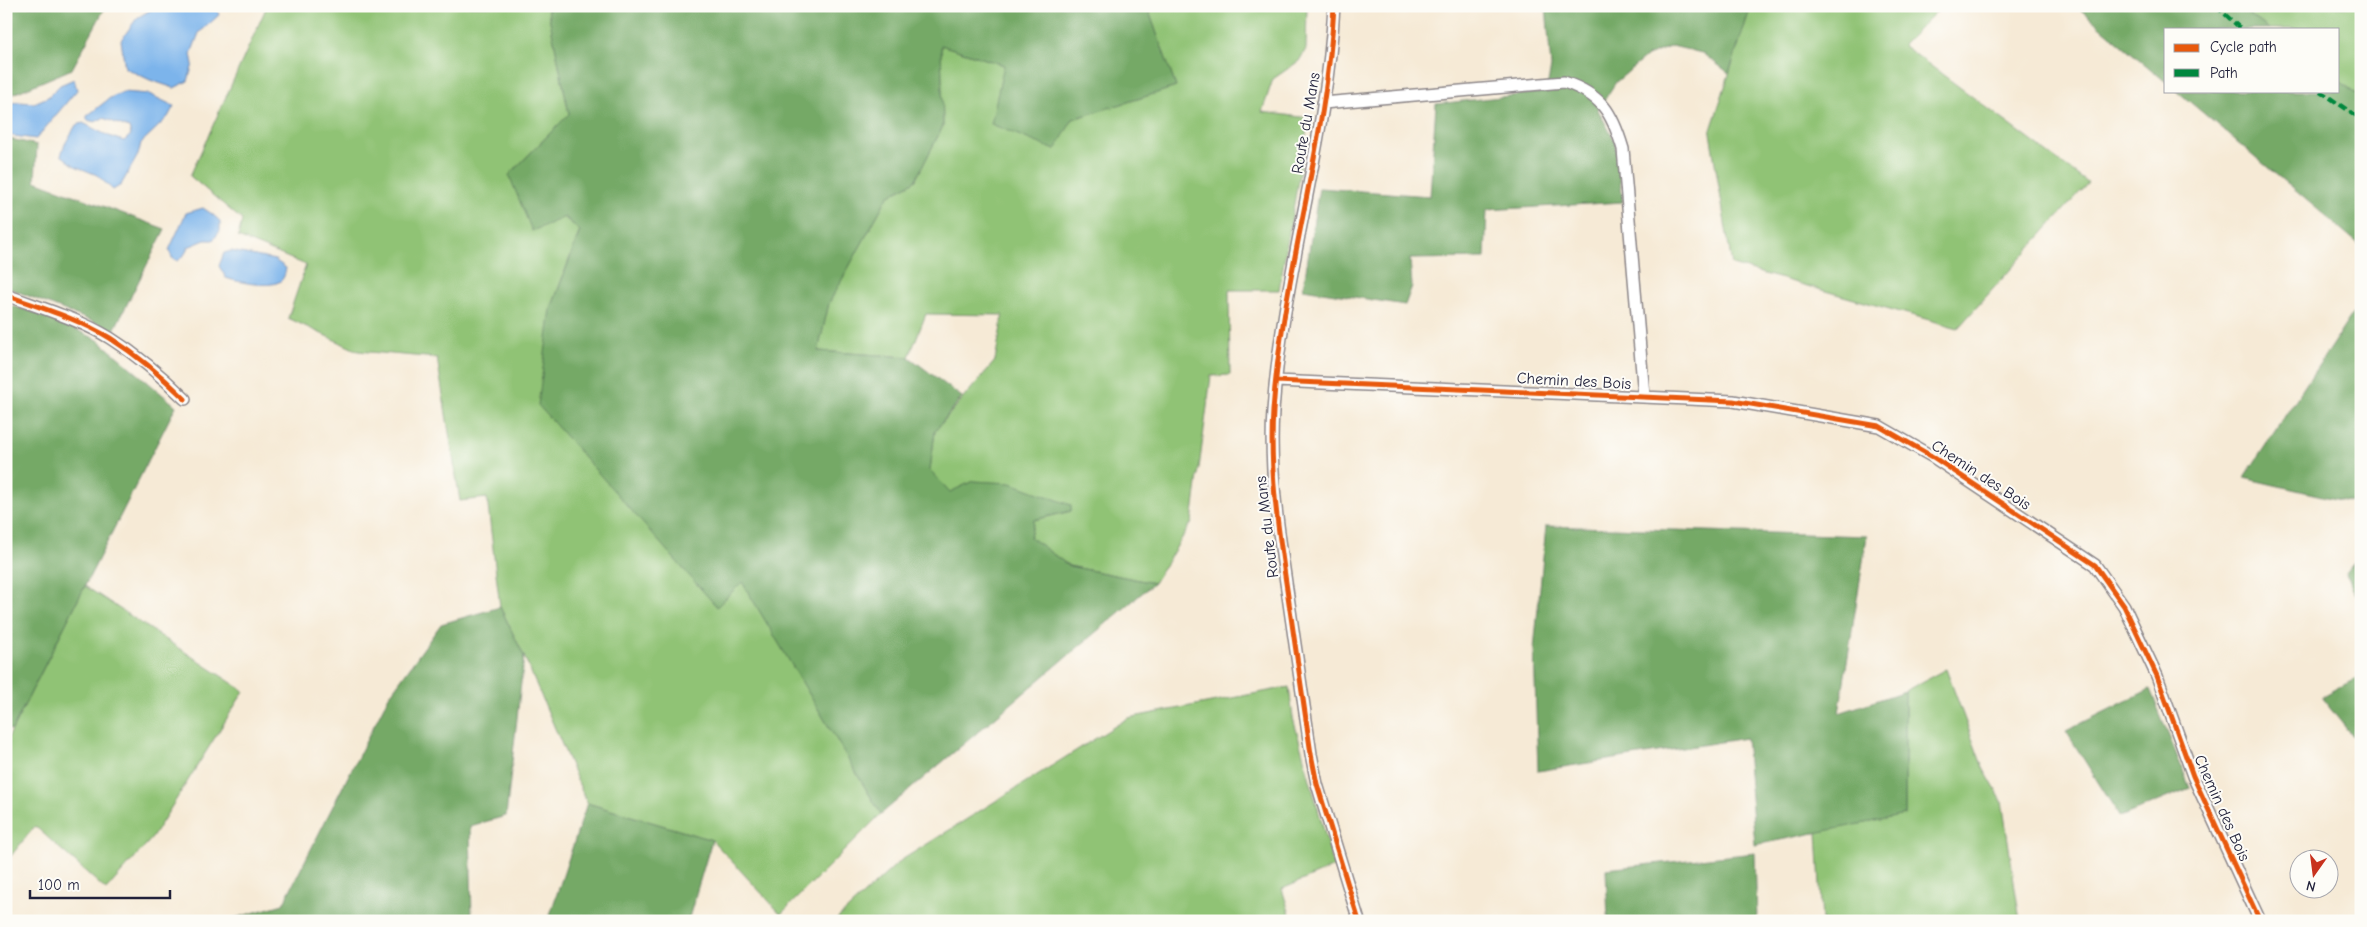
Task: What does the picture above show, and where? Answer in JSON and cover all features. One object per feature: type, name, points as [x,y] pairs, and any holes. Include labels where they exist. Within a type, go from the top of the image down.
[{"type":"street","name":"Route du Mans","points":[[1334,6],[1332,39],[1276,381],[1273,412],[1273,478],[1302,699],[1317,784],[1359,921]]},
{"type":"street","points":[[1322,103],[1564,82],[1584,88],[1603,103],[1615,122],[1623,149],[1644,396]]},
{"type":"street","points":[[6,295],[54,312],[109,338],[133,355],[185,399]]},
{"type":"street","name":"Chemin des Bois","points":[[1276,381],[1733,401],[1880,426],[1933,457],[2095,565],[2124,606],[2157,676],[2193,776],[2260,921]]},
{"type":"green space","points":[[6,6],[106,6],[72,69],[6,97]]},
{"type":"green space","points":[[267,6],[547,6],[569,114],[509,175],[580,230],[551,309],[717,606],[742,581],[881,814],[781,914],[712,840],[587,803],[524,656],[500,607],[487,498],[460,501],[437,358],[358,351],[288,318],[306,265],[238,237],[242,220],[190,176]]},
{"type":"green space","points":[[547,6],[1147,6],[1176,87],[1073,119],[1055,150],[991,124],[1004,65],[941,45],[943,126],[915,181],[888,196],[829,303],[818,351],[909,357],[962,397],[935,431],[930,470],[950,492],[973,481],[1011,483],[1071,505],[1071,511],[1034,520],[1030,537],[1069,566],[1154,583],[881,814],[742,582],[717,607],[538,405],[551,309],[580,231],[565,217],[532,231],[509,175],[569,114]]},
{"type":"green space","points":[[1147,6],[1307,6],[1306,49],[1299,61],[1273,79],[1262,112],[1309,118],[1279,290],[1229,290],[1230,375],[1211,376],[1192,522],[1154,583],[1069,566],[1030,537],[1034,520],[1071,511],[1070,505],[973,481],[950,493],[930,470],[935,431],[995,361],[1003,315],[926,314],[909,357],[818,351],[829,303],[888,196],[915,181],[943,126],[941,45],[1004,65],[1073,119],[1176,87]]},
{"type":"green space","points":[[1546,6],[1751,6],[1729,73],[1702,53],[1672,46],[1647,56],[1616,82],[1598,110],[1615,141],[1623,202],[1487,210],[1485,258],[1410,259],[1412,286],[1405,305],[1303,289],[1319,188],[1430,196],[1436,104],[1546,92],[1551,67]]},
{"type":"green space","points":[[1751,6],[1942,6],[1903,45],[2088,183],[1958,328],[1732,265],[1710,133]]},
{"type":"green space","points":[[2076,6],[2238,6],[2268,28],[2164,28],[2164,80]]},
{"type":"green space","points":[[2238,6],[2361,6],[2361,96],[2340,81],[2340,28],[2268,28]]},
{"type":"green space","points":[[2340,81],[2361,96],[2361,246],[2178,92],[2340,92]]},
{"type":"green space","points":[[6,138],[37,145],[35,181],[165,229],[114,330],[6,287]]},
{"type":"green space","points":[[2361,301],[2361,505],[2244,478]]},
{"type":"green space","points":[[6,304],[49,317],[98,340],[176,406],[12,730],[6,729]]},
{"type":"green space","points":[[1546,526],[1867,536],[1839,713],[1905,691],[1905,815],[1755,845],[1746,738],[1538,771],[1534,649]]},
{"type":"green space","points":[[2361,554],[2361,603],[2345,574]]},
{"type":"green space","points":[[85,586],[244,691],[152,838],[106,890],[35,826],[6,862],[6,742]]},
{"type":"green space","points":[[500,607],[524,656],[506,816],[470,826],[472,921],[225,921],[283,904],[389,696],[441,624]]},
{"type":"green space","points":[[1946,669],[1983,768],[2002,801],[2020,921],[1822,921],[1817,832],[1905,815],[1905,691]]},
{"type":"green space","points":[[2361,676],[2361,734],[2353,737],[2321,697]]},
{"type":"green space","points":[[1289,687],[1293,718],[1334,867],[1282,889],[1292,921],[835,921],[900,861],[1128,718]]},
{"type":"green space","points":[[2150,689],[2190,788],[2120,817],[2066,731]]},
{"type":"green space","points":[[587,803],[712,840],[688,921],[548,921]]},
{"type":"green space","points":[[1755,853],[1757,921],[1608,921],[1606,869]]},
{"type":"water","points":[[157,6],[216,6],[219,15],[199,33],[191,54],[193,64],[188,81],[174,88],[150,80],[125,68],[121,40],[137,18]]},
{"type":"water","points":[[74,79],[77,90],[36,139],[6,135],[6,104],[18,102],[34,103],[48,97],[60,85]]},
{"type":"water","points":[[123,92],[149,94],[174,106],[168,117],[141,143],[138,155],[121,185],[113,190],[97,175],[75,166],[61,155],[76,125],[83,123],[124,141],[131,135],[129,128],[103,118],[95,122],[87,120],[87,116],[110,98]]},
{"type":"water","points":[[203,208],[220,221],[220,231],[213,240],[205,240],[188,247],[185,254],[178,261],[172,258],[169,250],[186,213]]},
{"type":"water","points":[[231,251],[275,260],[286,268],[284,276],[279,282],[274,284],[245,283],[226,278],[219,266],[224,253]]},
{"type":"marked path","points":[[2216,6],[2240,28]]},
{"type":"marked path","points":[[2321,92],[2361,119]]},
{"type":"cycle path","points":[[1334,6],[1323,108],[1294,259],[1278,360],[1273,411],[1272,457],[1278,527],[1311,754],[1317,784],[1359,921]]},
{"type":"cycle path","points":[[6,295],[73,319],[98,331],[130,352],[185,399]]},
{"type":"cycle path","points":[[1276,381],[1733,401],[1879,426],[1933,457],[2095,565],[2124,606],[2157,676],[2193,776],[2260,921]]}]
